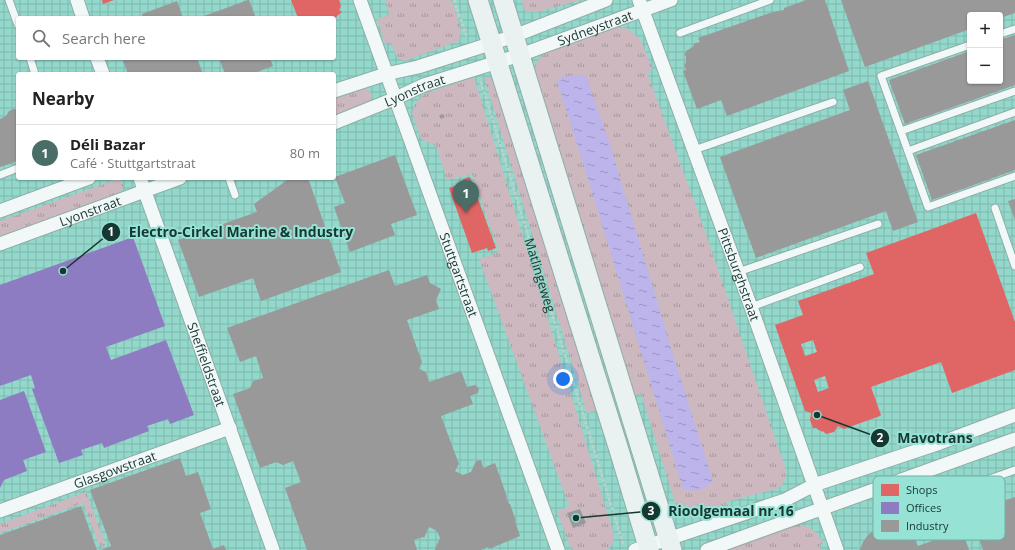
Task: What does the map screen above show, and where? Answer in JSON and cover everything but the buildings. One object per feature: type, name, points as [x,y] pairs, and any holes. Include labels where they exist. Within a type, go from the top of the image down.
[{"type":"main road","name":"Matlingeweg","points":[[478,0],[614,435],[644,548]]},
{"type":"main road","points":[[503,0],[670,544]]},
{"type":"street","points":[[77,0],[82,16]]},
{"type":"street","name":"Stuttgartstraat","points":[[360,0],[558,550]]},
{"type":"street","name":"Sydneystraat","points":[[492,43],[514,36],[606,0]]},
{"type":"street","name":"Sydneystraat","points":[[498,62],[520,55],[641,5],[671,0]]},
{"type":"street","name":"Pittsburghstraat","points":[[641,5],[751,307],[837,550]]},
{"type":"street","name":"Lyonstraat","points":[[336,90],[386,74],[418,67],[492,43]]},
{"type":"street","points":[[98,60],[102,72]]},
{"type":"street","name":"Lyonstraat","points":[[336,122],[424,85],[498,62]]},
{"type":"street","name":"Sheffieldstraat","points":[[141,180],[273,550]]},
{"type":"street","name":"Lyonstraat","points":[[0,244],[174,180]]},
{"type":"street","points":[[0,211],[72,181]]},
{"type":"street","points":[[644,548],[670,544],[785,500],[814,485],[940,443],[1015,415]]},
{"type":"street","name":"Glasgowstraat","points":[[0,511],[230,428]]},
{"type":"street","points":[[912,476],[1015,439]]},
{"type":"street","points":[[940,443],[946,464]]},
{"type":"street","points":[[707,550],[873,490]]},
{"type":"lane","points":[[9,0],[16,19]]},
{"type":"lane","points":[[680,33],[770,0]]},
{"type":"lane","points":[[1003,33],[1015,28]]},
{"type":"lane","points":[[967,45],[881,76],[928,207],[1015,176]]},
{"type":"lane","points":[[31,60],[34,72]]},
{"type":"lane","points":[[901,131],[1015,91]]},
{"type":"lane","points":[[694,150],[833,102]]},
{"type":"lane","points":[[908,151],[1015,112]]},
{"type":"lane","points":[[0,175],[16,169]]},
{"type":"lane","points":[[230,180],[235,195]]},
{"type":"lane","points":[[995,208],[1015,266]]},
{"type":"lane","points":[[738,272],[878,224]]},
{"type":"lane","points":[[751,307],[860,267]]},
{"type":"lane","points":[[998,476],[1015,470]]},
{"type":"path","points":[[454,0],[471,50]]},
{"type":"path","name":"Matlingeweg","points":[[477,69],[625,550]]},
{"type":"shaded area","points":[[0,0],[1015,0],[1015,550],[0,550]]},
{"type":"green space","points":[[385,0],[450,0],[453,3],[461,31],[459,41],[404,61],[397,57],[391,43],[385,44],[377,19],[389,15]]},
{"type":"green space","points":[[522,0],[581,0],[537,12],[525,12]]},
{"type":"green space","points":[[616,27],[627,28],[640,39],[653,70],[647,72],[706,234],[785,467],[784,480],[779,488],[726,502],[728,506],[692,518],[684,517],[678,512],[641,394],[630,397],[534,71],[536,63],[545,51]],"holes":[[[557,81],[610,145],[712,481],[693,491],[683,489]]]},
{"type":"green space","points":[[474,77],[614,535],[612,545],[607,550],[574,550],[570,547],[557,511],[569,506],[479,259],[499,252],[472,174],[447,180],[436,146],[421,139],[412,113],[415,104],[424,94]]},
{"type":"green space","points":[[484,77],[490,78],[496,85],[599,410],[587,413]]},
{"type":"green space","points":[[366,88],[372,96],[367,104],[336,115],[336,98]]},
{"type":"green space","points":[[115,180],[119,180],[123,185],[122,191],[118,195],[0,237],[0,221]]},
{"type":"green space","points":[[86,492],[106,545],[100,547],[83,503],[0,533],[0,524]]},
{"type":"green space","points":[[794,524],[808,527],[815,531],[824,543],[820,545],[821,550],[719,550]]},
{"type":"water","points":[[577,75],[586,76],[610,145],[674,358],[713,481],[703,489],[683,489],[557,81],[562,77]]},
{"type":"place","name":"Déli Bazar","points":[[466,213]]},
{"type":"place","name":"Electro-Cirkel Marine & Industry","points":[[63,271]]},
{"type":"place","name":"Mavotrans","points":[[817,415]]},
{"type":"place","name":"Rioolgemaal nr.16","points":[[576,518]]}]
